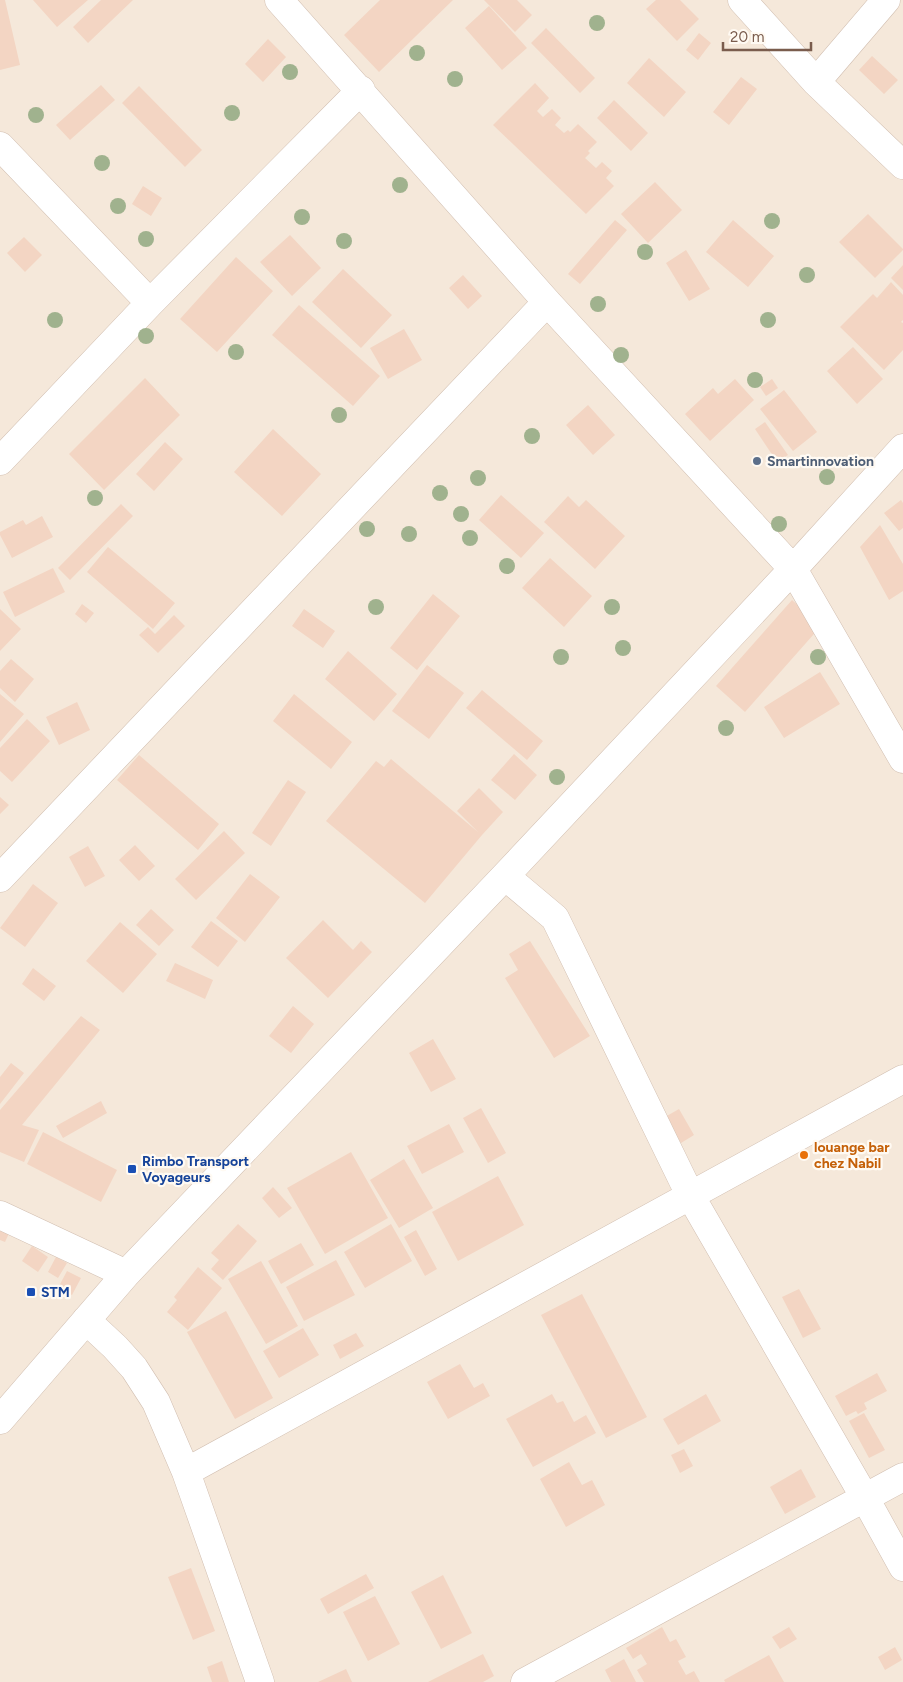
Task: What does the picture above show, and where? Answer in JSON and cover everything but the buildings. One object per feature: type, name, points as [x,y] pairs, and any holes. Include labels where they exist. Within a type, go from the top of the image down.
[{"type":"street","points":[[279,0],[361,90],[547,302],[793,569],[903,759]]},
{"type":"street","points":[[742,0],[816,82],[903,165]]},
{"type":"street","points":[[816,82],[886,0]]},
{"type":"street","points":[[0,461],[150,303],[361,90]]},
{"type":"street","points":[[0,146],[150,303]]},
{"type":"street","points":[[0,878],[547,302]]},
{"type":"street","points":[[0,1420],[126,1274],[505,876],[793,569],[903,448]]},
{"type":"street","points":[[505,876],[555,918],[690,1195],[903,1567]]},
{"type":"street","points":[[186,1472],[903,1078]]},
{"type":"street","points":[[0,1215],[126,1274]]},
{"type":"street","points":[[86,1320],[134,1368],[156,1402],[186,1472],[260,1682]]},
{"type":"street","points":[[525,1682],[903,1477]]},
{"type":"shaded area","points":[[0,0],[903,0],[903,1682],[0,1682]]},
{"type":"place","name":"Smartinnovation","points":[[757,461]]},
{"type":"place","name":"louange bar chez Nabil","points":[[804,1155]]},
{"type":"place","name":"Rimbo Transport Voyageurs","points":[[132,1169]]},
{"type":"place","name":"STM","points":[[31,1292]]}]
